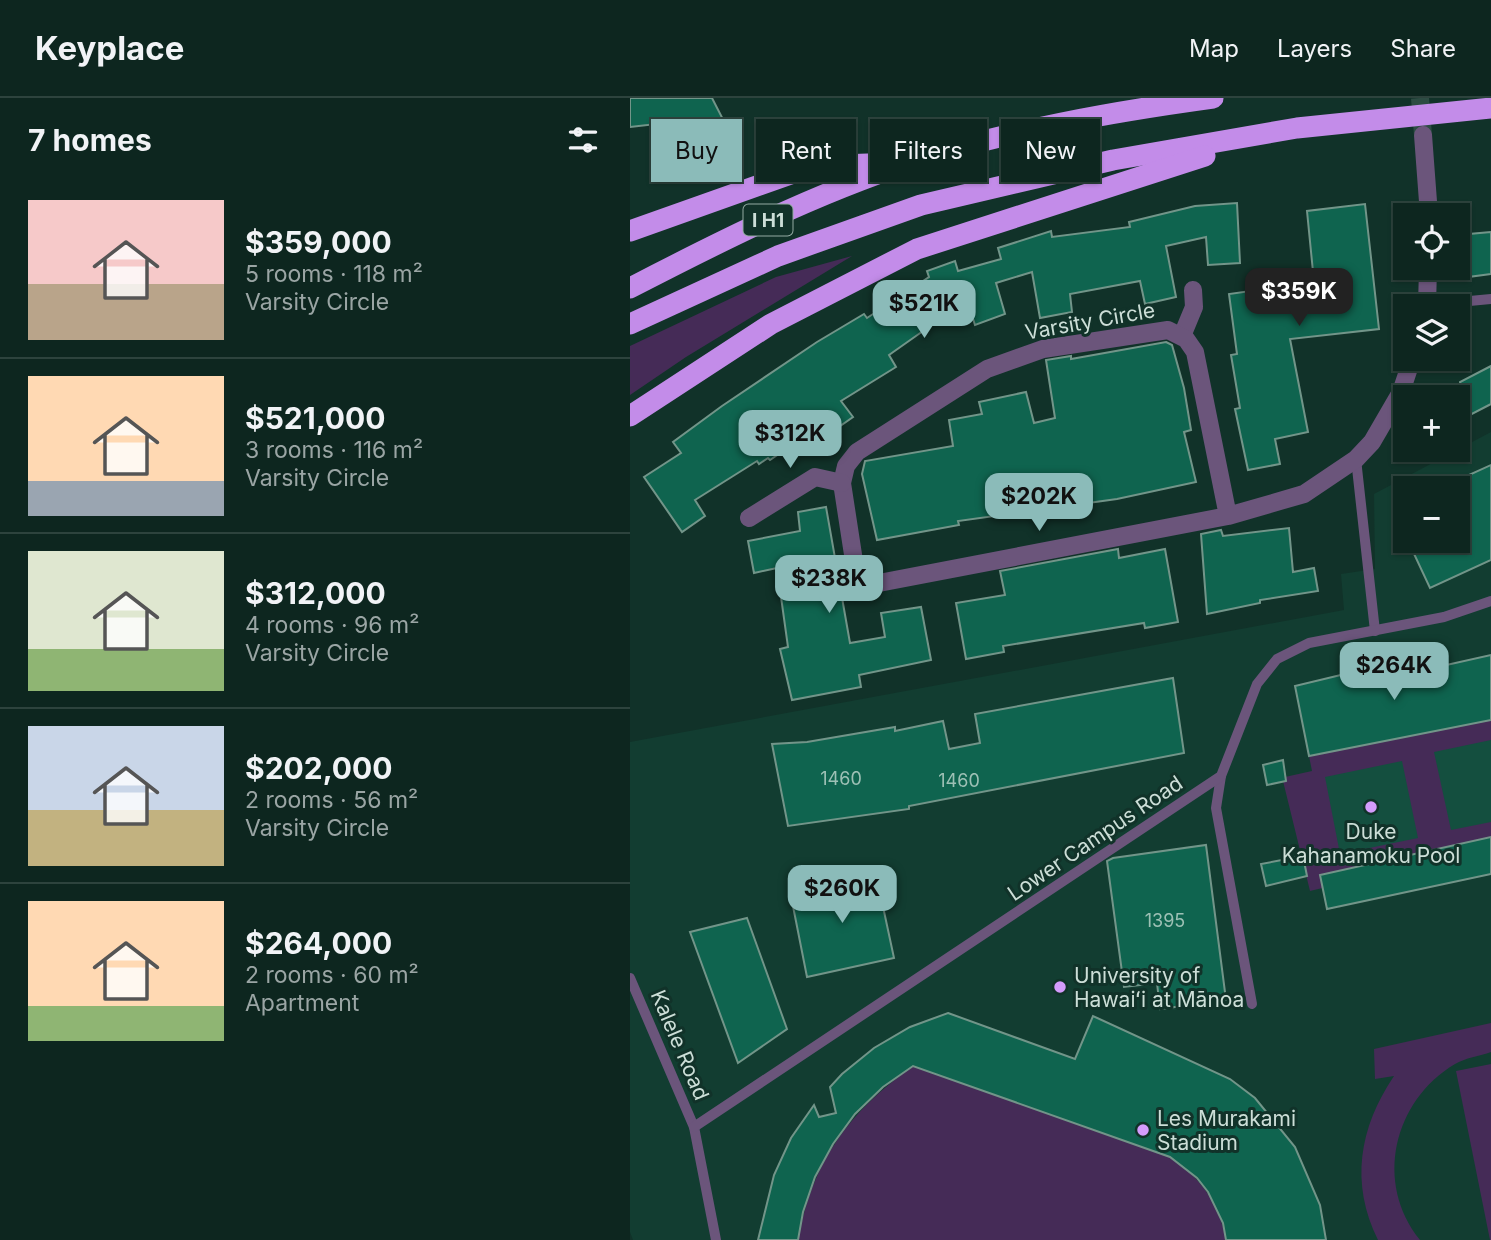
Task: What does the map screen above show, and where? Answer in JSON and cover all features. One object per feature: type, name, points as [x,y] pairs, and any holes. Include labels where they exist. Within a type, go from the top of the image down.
[{"type":"highway","name":"I H1","points":[[987,142],[1121,110],[1213,98]]},
{"type":"highway","name":"I H1","points":[[630,324],[778,256],[921,205],[1113,160],[1297,128],[1491,108]]},
{"type":"highway","points":[[630,416],[771,324],[917,249],[1297,128]]},
{"type":"highway","points":[[630,231],[813,166],[870,164]]},
{"type":"highway","name":"I H1","points":[[630,288],[741,231],[870,179]]},
{"type":"street","points":[[1423,135],[1428,203]]},
{"type":"street","name":"Varsity Circle","points":[[1182,336],[1194,307],[1194,290]]},
{"type":"street","name":"Varsity Circle","points":[[842,483],[846,466],[857,452],[987,369],[1043,349],[1168,330],[1182,336],[1195,352],[1228,516]]},
{"type":"street","points":[[749,518],[816,477],[842,483],[858,587],[1228,516],[1304,494],[1356,459],[1387,417],[1407,371]]},
{"type":"lane","points":[[1470,301],[1491,299]]},
{"type":"lane","points":[[1356,459],[1375,631]]},
{"type":"lane","points":[[1252,1004],[1216,808],[1221,776],[1257,684],[1277,659],[1309,643],[1444,618],[1491,601]]},
{"type":"lane","name":"Lower Campus Road","points":[[694,1127],[1221,776]]},
{"type":"lane","name":"Kalele Road","points":[[630,978],[694,1127],[716,1240]]},
{"type":"shaded area","points":[[852,256],[686,357],[630,395],[630,346],[776,277]]},
{"type":"shaded area","name":"University of Hawaiʻi at Mānoa","points":[[1491,432],[1491,1240],[633,1240],[630,1232],[630,742],[1344,610],[1341,574],[1375,569],[1374,494],[1393,484],[1393,553],[1470,553],[1470,476],[1408,476],[1434,462],[1470,462],[1470,443]]},
{"type":"shaded area","points":[[1491,714],[1491,837],[1337,871],[1339,884],[1310,891],[1283,781],[1285,777],[1312,771],[1309,756]]},
{"type":"shaded area","name":"Duke Kahanamoku Pool","points":[[1491,740],[1491,822],[1451,830],[1434,752]]},
{"type":"shaded area","name":"Duke Kahanamoku Pool","points":[[1402,761],[1418,838],[1340,854],[1325,777]]},
{"type":"shaded area","points":[[1491,1023],[1491,1052],[1459,1062],[1434,1080],[1417,1099],[1397,1144],[1397,1194],[1406,1218],[1420,1240],[1378,1240],[1364,1198],[1362,1156],[1373,1116],[1394,1076],[1375,1079],[1374,1049]]},
{"type":"shaded area","points":[[1491,1064],[1491,1240],[1490,1240],[1456,1071]]},
{"type":"shaded area","points":[[913,1066],[1170,1157],[1207,1192],[1219,1214],[1226,1240],[798,1240],[813,1186],[837,1141],[870,1101]]},
{"type":"building","points":[[630,98],[712,98],[723,119],[651,119],[651,125],[630,127]]},
{"type":"building","points":[[1237,203],[1240,263],[1208,265],[1206,237],[1166,246],[1176,297],[1145,304],[1140,281],[1070,294],[1072,312],[1040,318],[1032,272],[996,283],[1005,314],[975,325],[967,300],[889,355],[896,367],[841,401],[853,417],[823,438],[817,428],[770,460],[768,458],[759,464],[757,461],[695,500],[705,516],[682,532],[644,477],[681,453],[673,442],[722,406],[817,342],[864,314],[867,318],[929,277],[927,271],[955,261],[958,271],[1001,259],[998,248],[1051,231],[1052,237],[1130,227],[1129,222],[1195,206]]},
{"type":"building","points":[[1365,204],[1379,329],[1290,339],[1308,432],[1275,439],[1280,464],[1248,470],[1235,409],[1240,408],[1231,355],[1237,354],[1229,294],[1314,282],[1307,211]]},
{"type":"building","points":[[1491,232],[1491,274],[1470,277],[1470,234]]},
{"type":"building","points":[[1166,342],[1172,345],[1184,388],[1191,430],[1184,432],[1196,482],[1117,499],[958,521],[959,525],[877,540],[862,474],[865,461],[953,446],[949,420],[982,414],[979,402],[1026,392],[1034,423],[1055,418],[1046,360],[1071,356],[1071,359]]},
{"type":"building","points":[[1491,366],[1491,404],[1470,415],[1470,385],[1461,385],[1460,382]]},
{"type":"building","points":[[1491,465],[1491,560],[1430,588],[1414,553],[1470,553],[1470,476],[1467,476]]},
{"type":"building","points":[[826,507],[850,643],[885,637],[881,613],[921,607],[931,660],[859,675],[861,687],[792,700],[780,649],[788,647],[777,568],[754,573],[748,541],[800,531],[798,512]]},
{"type":"building","points":[[1289,528],[1293,572],[1314,568],[1318,591],[1260,600],[1260,603],[1207,614],[1201,534],[1221,530],[1223,536]]},
{"type":"building","points":[[1118,549],[1119,558],[1165,549],[1178,622],[1145,628],[1144,623],[1003,646],[1004,652],[966,659],[956,603],[1005,595],[1000,571]]},
{"type":"building","points":[[1432,653],[1433,668],[1491,655],[1491,720],[1309,756],[1295,686]]},
{"type":"building","points":[[1173,678],[1184,753],[909,806],[909,809],[788,826],[772,744],[807,742],[895,727],[895,731],[943,721],[949,749],[980,743],[975,714]]},
{"type":"building","points":[[1283,760],[1286,781],[1267,785],[1263,765]]},
{"type":"building","points":[[1491,837],[1491,874],[1327,909],[1320,875]]},
{"type":"building","points":[[1206,845],[1226,1000],[1160,1009],[1157,983],[1124,987],[1107,861]]},
{"type":"building","points":[[1303,856],[1307,876],[1266,886],[1261,864]]},
{"type":"building","points":[[876,874],[894,958],[807,977],[790,891]]},
{"type":"building","points":[[747,918],[787,1029],[738,1063],[690,932]]},
{"type":"building","name":"Les Murakami Stadium","points":[[948,1013],[1075,1059],[1093,1016],[1230,1079],[1255,1098],[1295,1147],[1320,1205],[1326,1240],[1226,1240],[1223,1223],[1208,1192],[1197,1178],[1170,1157],[913,1066],[883,1087],[855,1114],[833,1144],[815,1177],[803,1212],[798,1240],[758,1240],[774,1175],[791,1138],[814,1105],[819,1117],[836,1113],[830,1087],[842,1074],[874,1048],[910,1027]]},
{"type":"tunnel","points":[[1420,98],[1423,135]]},
{"type":"place","name":"Duke Kahanamoku Pool","points":[[1371,807]]},
{"type":"place","name":"University of Hawaiʻi at Mānoa","points":[[1060,987]]},
{"type":"place","name":"Les Murakami Stadium","points":[[1143,1130]]}]
